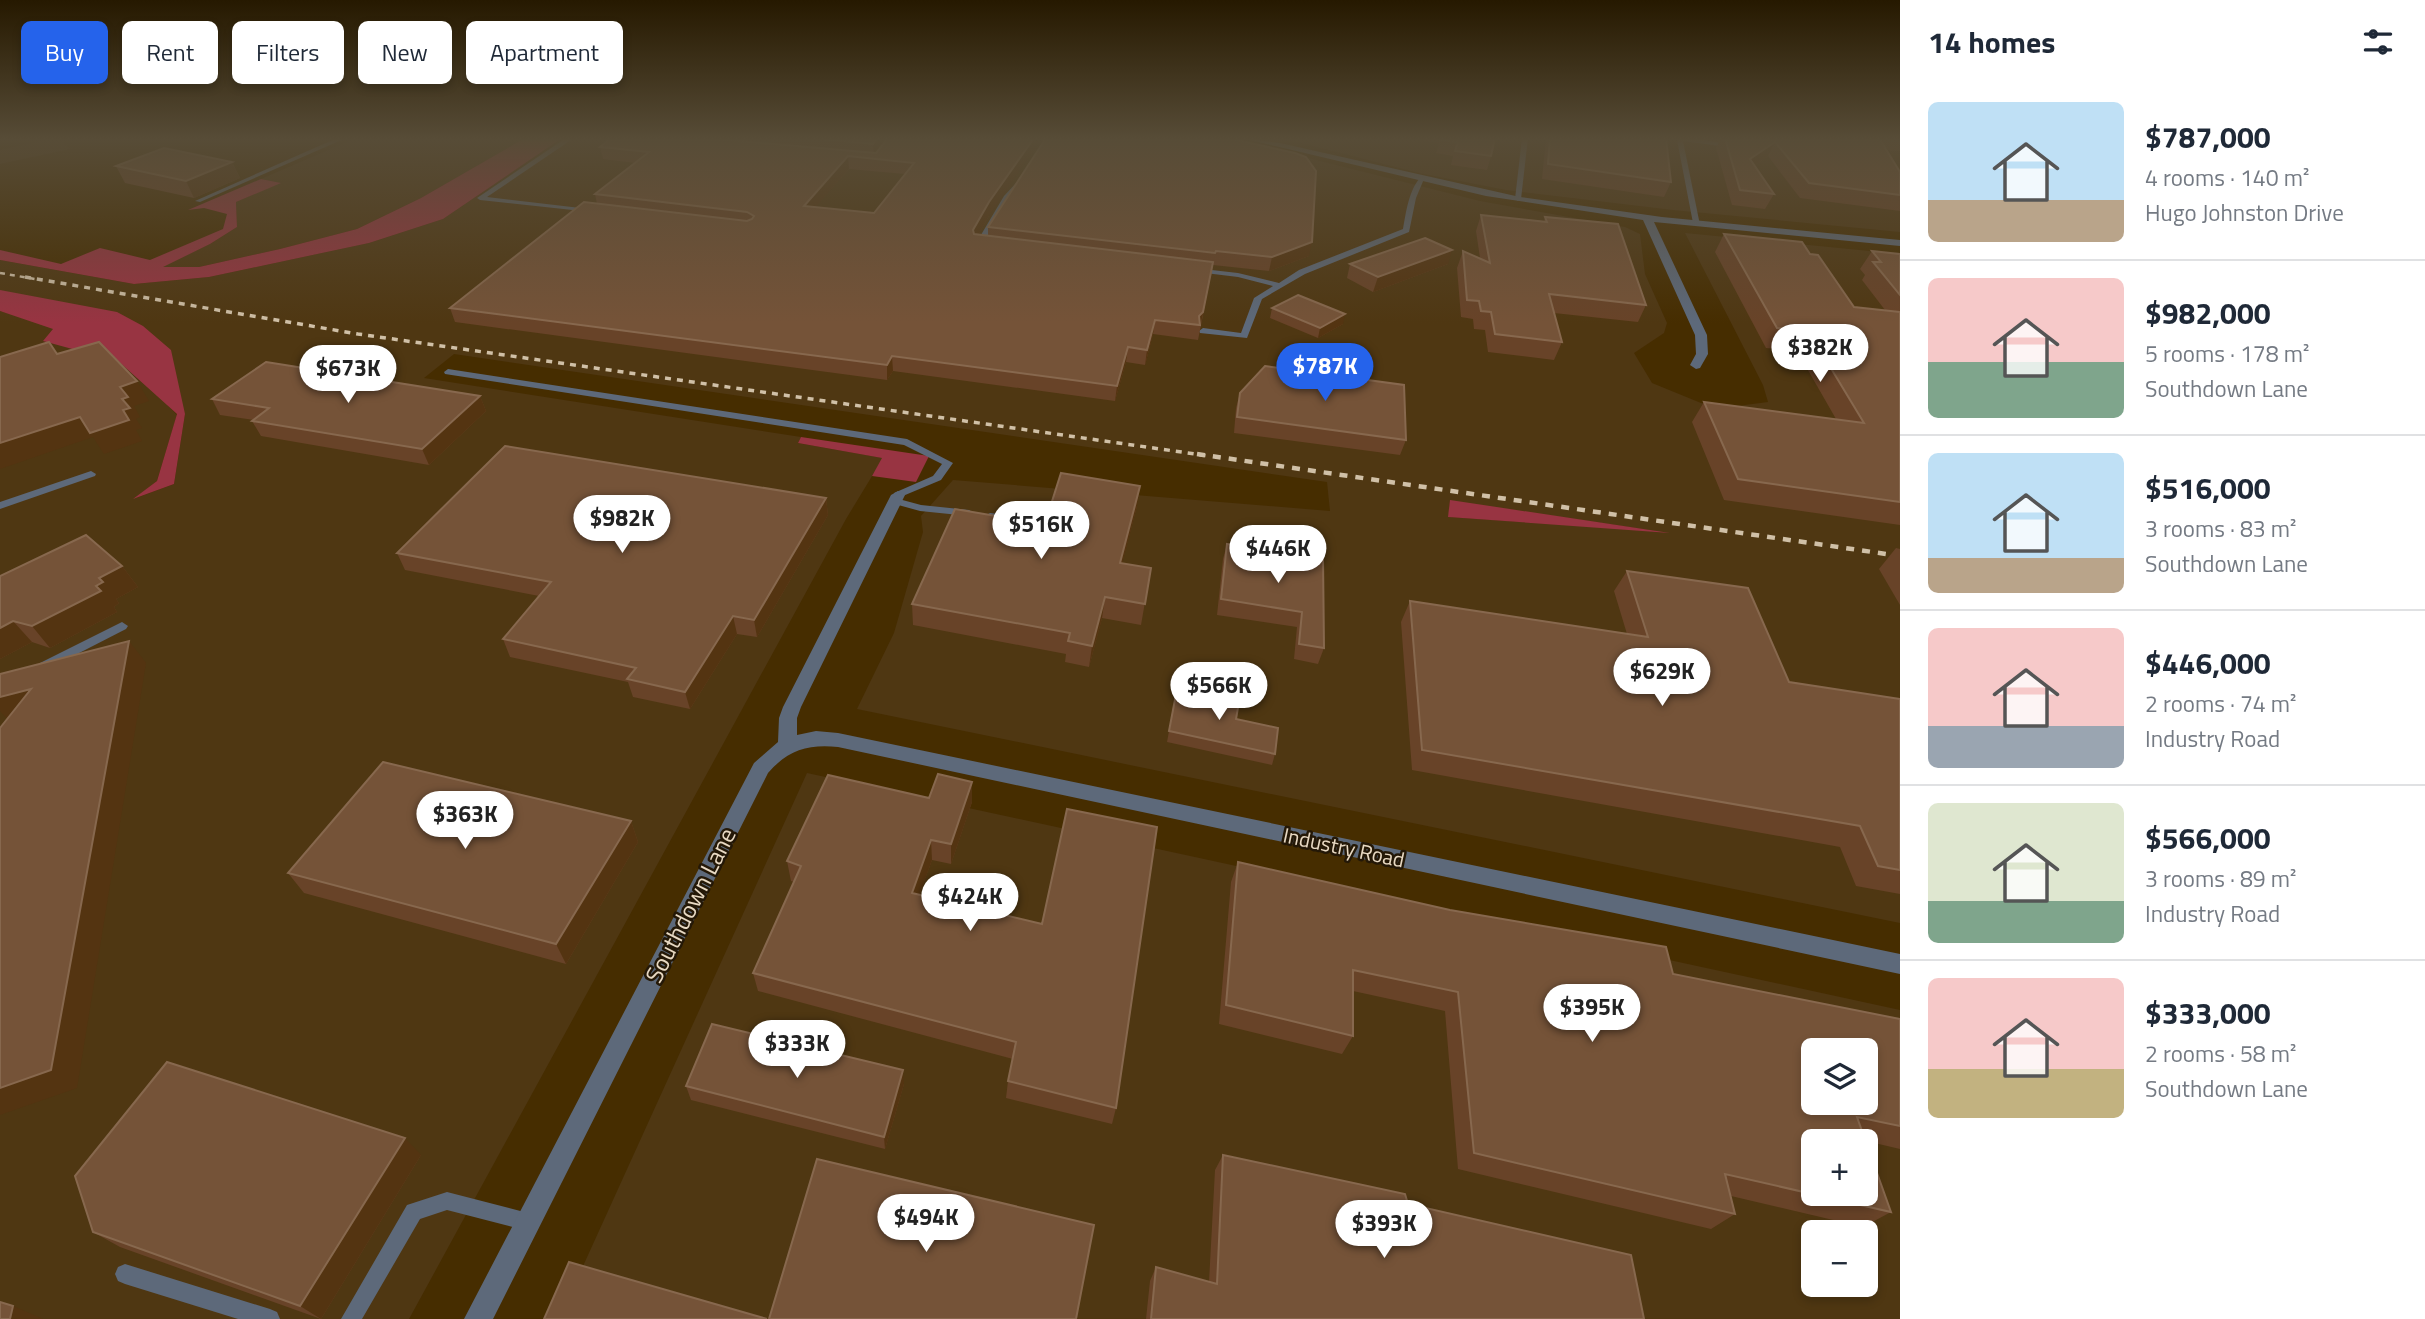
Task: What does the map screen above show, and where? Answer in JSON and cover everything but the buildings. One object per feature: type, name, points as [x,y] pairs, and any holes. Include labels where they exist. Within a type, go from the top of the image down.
[{"type":"street","points":[[1522,200],[1647,218],[1900,243]]},
{"type":"street","points":[[1647,218],[1701,335],[1702,354],[1696,365]]},
{"type":"street","points":[[787,744],[788,718],[792,706],[896,498]]},
{"type":"street","name":"Industry Road","points":[[787,744],[815,738],[838,740],[1900,964]]},
{"type":"street","name":"Southdown Lane","points":[[478,1319],[761,768],[775,752],[787,744]]},
{"type":"lane","points":[[493,200],[601,213]]},
{"type":"lane","points":[[998,247],[979,245],[1005,200]]},
{"type":"lane","points":[[1203,331],[1244,336],[1258,298],[1302,272],[1406,230],[1413,200]]},
{"type":"lane","points":[[1692,200],[1697,223]]},
{"type":"lane","points":[[1184,269],[1238,275],[1279,285]]},
{"type":"lane","points":[[448,372],[907,442],[948,463],[937,478],[896,498]]},
{"type":"lane","points":[[0,506],[91,474]]},
{"type":"lane","points":[[896,498],[920,508],[1032,521]]},
{"type":"lane","points":[[37,671],[122,626]]},
{"type":"lane","points":[[351,1319],[414,1212],[447,1201],[528,1222]]},
{"type":"lane","points":[[125,1274],[270,1319]]},
{"type":"shaded area","points":[[213,200],[242,200],[236,202],[237,227],[210,244],[163,267],[199,267],[357,229],[418,200],[472,200],[443,219],[369,243],[209,277],[134,284],[0,260],[0,250],[61,264],[100,248],[150,260],[223,229],[227,214],[204,208],[188,210]]},
{"type":"shaded area","points":[[242,200],[418,200],[357,229],[199,267],[161,267],[210,244],[237,227],[236,202]]},
{"type":"shaded area","points":[[472,200],[1474,200],[1625,227],[1640,234],[1645,274],[1667,323],[1664,333],[1634,353],[1652,383],[1701,403],[1737,406],[1768,402],[1763,385],[1685,233],[1900,254],[1900,923],[857,709],[894,633],[923,532],[921,516],[953,480],[1330,511],[1327,482],[454,354],[424,378],[801,437],[798,443],[883,458],[846,519],[409,1319],[0,1319],[0,311],[7,313],[0,310],[0,260],[134,284],[209,277],[369,243],[443,219]],"holes":[[[158,395],[185,414],[174,484],[136,498],[157,481],[177,415]],[[1450,501],[1656,531],[1449,517]]]},
{"type":"shaded area","points":[[1586,200],[1900,200],[1900,232]]},
{"type":"shaded area","points":[[0,290],[117,312],[143,326],[171,350],[185,414],[174,484],[133,499],[157,481],[177,414],[117,360],[95,364],[87,353],[43,341],[53,329],[0,311]]},
{"type":"shaded area","points":[[801,437],[929,456],[916,482],[872,476],[882,458],[798,443]]},
{"type":"shaded area","points":[[1450,500],[1670,533],[1448,517]]},
{"type":"shaded area","points":[[807,773],[1900,1010],[1900,1319],[559,1319]]},
{"type":"railway","points":[[0,273],[35,279]]},
{"type":"railway","points":[[25,277],[358,334],[1209,456]]},
{"type":"railway","points":[[1197,454],[1900,556]]}]
